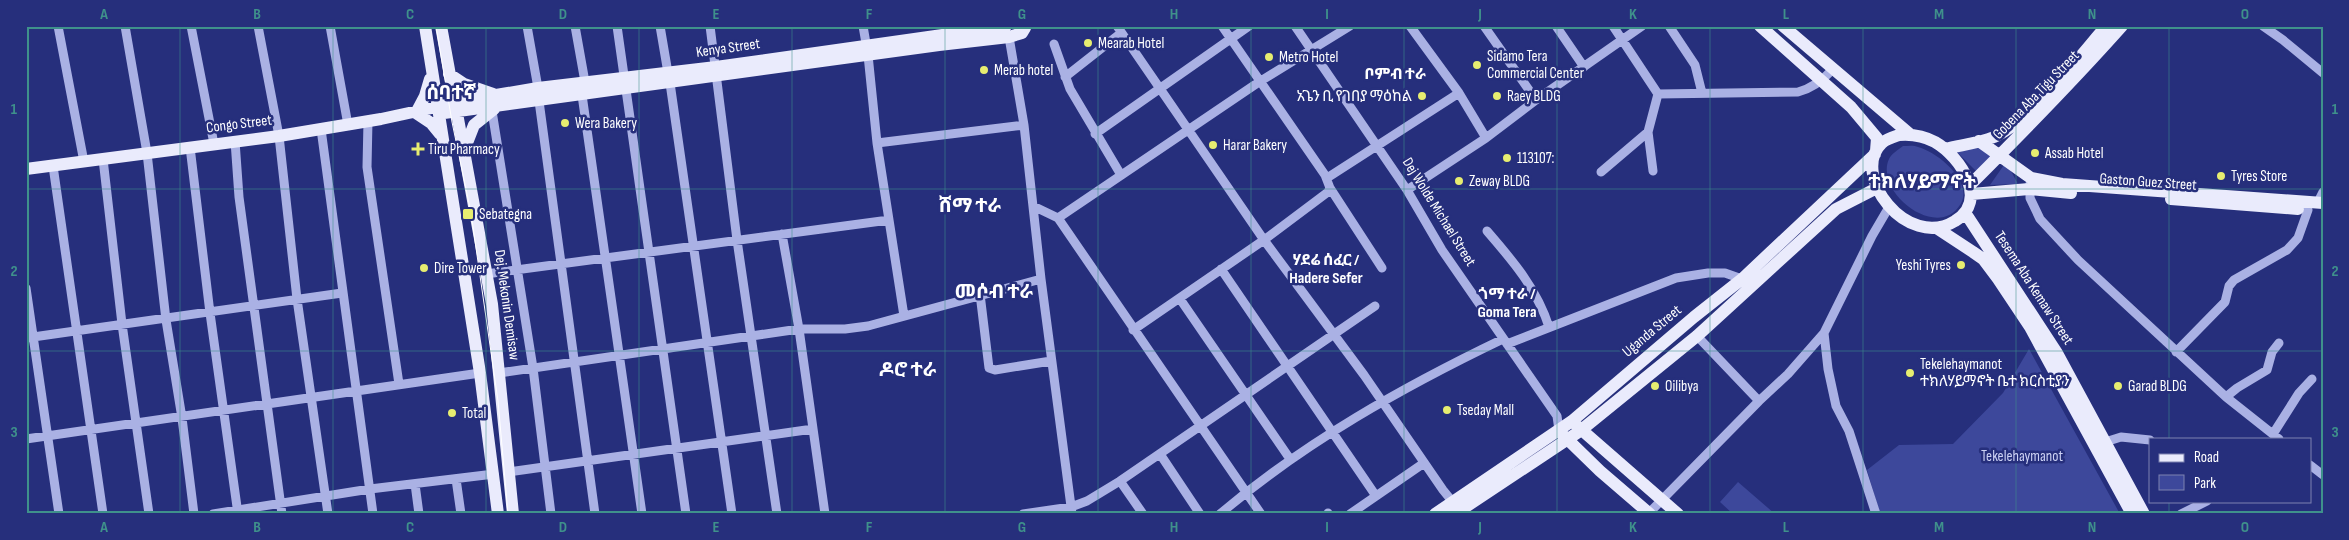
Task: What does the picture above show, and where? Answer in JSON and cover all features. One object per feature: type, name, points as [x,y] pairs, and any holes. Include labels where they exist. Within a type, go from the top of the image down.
[{"type":"main road","points":[[425,26],[480,373],[498,514]]},
{"type":"main road","name":"Dej. Mekonin Demisaw","points":[[441,26],[486,274],[499,373],[513,514]]},
{"type":"main road","points":[[1760,26],[1851,108],[1877,138],[1876,153]]},
{"type":"main road","points":[[1783,26],[1911,135]]},
{"type":"main road","name":"Gobena Aba Tigu Street","points":[[1971,189],[2001,154],[2043,113],[2106,26]]},
{"type":"main road","name":"Gobena Aba Tigu Street","points":[[1945,149],[1993,137],[2013,125],[2122,26]]},
{"type":"main road","points":[[1008,32],[1022,33],[1026,27]]},
{"type":"main road","name":"Kenya Street","points":[[455,107],[496,104],[584,82],[626,83],[669,78],[868,50],[933,35],[1008,32]]},
{"type":"main road","points":[[432,72],[419,112],[444,139]]},
{"type":"main road","points":[[449,74],[464,84],[485,92],[496,104],[474,125],[469,133],[464,150]]},
{"type":"main road","points":[[538,94],[582,95],[626,83]]},
{"type":"main road","points":[[437,110],[455,107]]},
{"type":"main road","name":"Congo Street","points":[[26,169],[279,136],[437,110]]},
{"type":"main road","points":[[1899,135],[1925,138],[1945,149],[1957,162],[1971,189],[1966,214],[1949,225],[1928,230],[1914,224],[1889,207],[1877,188],[1873,161],[1882,143],[1899,135]]},
{"type":"main road","name":"Gaston Guez Street","points":[[1979,141],[2001,154],[2030,183]]},
{"type":"main road","name":"Uganda Street","points":[[1576,426],[1694,317],[1742,279],[1876,153]]},
{"type":"main road","name":"Gaston Guez Street","points":[[1971,189],[2030,183],[2062,184],[2233,199],[2319,204]]},
{"type":"main road","name":"Uganda Street","points":[[1435,514],[1456,509],[1576,426],[1697,336],[1836,209],[1877,188]]},
{"type":"main road","name":"Tesema Aba Kemaw Street","points":[[1966,214],[2034,324],[2099,444],[2132,514]]},
{"type":"main road","name":"Tesema Aba Kemaw Street","points":[[1938,229],[1983,259],[2034,324]]},
{"type":"main road","points":[[1576,426],[1678,514]]},
{"type":"main road","points":[[1563,435],[1600,471],[1649,513]]},
{"type":"main road","name":"Tesema Aba Kemaw Street","points":[[2099,444],[2144,514]]},
{"type":"street","points":[[58,26],[84,162]]},
{"type":"street","points":[[125,26],[147,153],[166,320],[182,418],[194,514]]},
{"type":"street","points":[[192,26],[214,144]]},
{"type":"street","points":[[258,26],[279,136],[297,299],[328,514]]},
{"type":"street","points":[[330,26],[348,125]]},
{"type":"street","points":[[527,26],[538,94],[595,514]]},
{"type":"street","points":[[575,26],[584,82]]},
{"type":"street","points":[[617,26],[686,514]]},
{"type":"street","points":[[660,26],[694,246],[732,514]]},
{"type":"street","points":[[710,26],[737,240],[777,514]]},
{"type":"street","points":[[863,26],[868,50],[877,143],[904,316]]},
{"type":"street","points":[[1222,26],[1327,178],[1330,188],[1382,268]]},
{"type":"street","points":[[1095,134],[1249,26]]},
{"type":"street","name":"Dej Wolde Michael Street","points":[[1294,26],[1407,190],[1442,250],[1557,416],[1563,435]]},
{"type":"street","points":[[1058,218],[1259,82],[1313,51],[1350,26]]},
{"type":"street","points":[[1410,26],[1459,93],[1486,138]]},
{"type":"street","points":[[1484,26],[1536,100]]},
{"type":"street","points":[[1556,26],[1584,67]]},
{"type":"street","points":[[1613,26],[1658,94],[1648,132],[1653,171]]},
{"type":"street","points":[[1407,190],[1486,138],[1536,100],[1642,26]]},
{"type":"street","points":[[1669,26],[1695,65],[1702,93]]},
{"type":"street","points":[[2263,26],[2284,40],[2323,73]]},
{"type":"street","points":[[1065,77],[1119,30],[1264,240],[1334,335],[1456,509]]},
{"type":"street","points":[[1008,32],[1024,125],[1051,361],[1071,510]]},
{"type":"street","points":[[1054,44],[1065,77],[1095,134],[1121,175]]},
{"type":"street","points":[[1658,94],[1798,92],[1822,81],[1833,70]]},
{"type":"street","points":[[1327,178],[1459,93]]},
{"type":"street","points":[[582,95],[642,514]]},
{"type":"street","points":[[496,104],[551,514]]},
{"type":"street","points":[[368,121],[367,167],[399,384]]},
{"type":"street","points":[[877,143],[1024,125]]},
{"type":"street","points":[[321,129],[342,293],[374,514]]},
{"type":"street","points":[[1601,172],[1648,132]]},
{"type":"street","points":[[235,141],[238,198],[282,514]]},
{"type":"street","points":[[190,147],[237,512]]},
{"type":"street","points":[[103,159],[122,324],[149,514]]},
{"type":"street","points":[[53,166],[103,514]]},
{"type":"street","points":[[2030,183],[2030,198],[2040,219],[2078,260],[2226,397],[2276,437],[2299,393],[2312,379]]},
{"type":"street","points":[[1133,330],[1264,240],[1330,188]]},
{"type":"street","points":[[2176,352],[2221,306],[2229,286],[2234,280],[2280,254],[2298,238],[2319,204]]},
{"type":"street","points":[[1033,206],[1058,218],[1261,514]]},
{"type":"street","points":[[1649,513],[1758,401],[1788,374],[1824,333],[1872,236],[1889,207]]},
{"type":"street","points":[[486,274],[889,220]]},
{"type":"street","points":[[1487,231],[1520,269],[1531,286],[1549,327]]},
{"type":"street","points":[[782,234],[799,329],[824,514]]},
{"type":"street","points":[[1221,269],[1376,496]]},
{"type":"street","points":[[1220,514],[1245,492],[1290,459],[1381,401],[1505,341],[1549,327],[1676,278],[1724,273],[1742,279]]},
{"type":"street","points":[[499,373],[799,329],[845,330],[1041,279]]},
{"type":"street","points":[[26,288],[30,338],[48,436],[59,514]]},
{"type":"street","points":[[30,338],[122,324],[166,320],[342,293]]},
{"type":"street","points":[[980,294],[989,368],[995,370],[1051,361]]},
{"type":"street","points":[[1180,299],[1290,459]]},
{"type":"street","points":[[1023,514],[1071,510],[1087,501],[1160,454],[1375,306]]},
{"type":"street","points":[[1824,333],[1828,369],[1836,406],[1849,431],[1876,514]]},
{"type":"street","points":[[1697,336],[1758,401]]},
{"type":"street","points":[[2226,397],[2267,370],[2272,352],[2279,343]]},
{"type":"street","points":[[26,439],[136,425],[480,373]]},
{"type":"street","points":[[1557,416],[1576,426]]},
{"type":"street","points":[[508,472],[813,429]]},
{"type":"street","points":[[2099,444],[2121,437],[2149,440]]},
{"type":"street","points":[[1160,454],[1200,514]]},
{"type":"street","points":[[1350,514],[1424,463]]},
{"type":"street","points":[[2312,467],[2323,475]]},
{"type":"street","points":[[213,514],[237,512],[370,489],[494,474]]},
{"type":"street","points":[[456,479],[461,514]]},
{"type":"street","points":[[1120,481],[1143,514]]},
{"type":"street","points":[[415,484],[419,514]]},
{"type":"street","points":[[2181,514],[2205,502]]},
{"type":"green space","points":[[1979,145],[1998,156],[1980,175],[1955,150]]},
{"type":"green space","points":[[1903,146],[1916,146],[1935,155],[1959,178],[1963,187],[1963,196],[1960,205],[1950,215],[1937,218],[1923,215],[1910,208],[1899,198],[1891,185],[1887,172],[1890,157]]},
{"type":"green space","points":[[2006,162],[2018,184],[1990,185]]},
{"type":"green space","name":"Tekelehaymanot","points":[[2029,349],[2120,514],[1880,514],[1867,470],[1899,445],[1953,444],[2003,393]]},
{"type":"green space","points":[[1738,482],[1775,514],[1733,514],[1720,502]]},
{"type":"tram line","points":[[436,26],[452,122],[471,213],[498,401],[508,514]]},
{"type":"place","name":"Mearab Hotel","points":[[1088,43]]},
{"type":"place","name":"Metro Hotel","points":[[1269,57]]},
{"type":"place","name":"Sidamo Tera Commercial Center","points":[[1477,65]]},
{"type":"place","name":"Merab hotel","points":[[984,70]]},
{"type":"place","name":"አጌን ቢ የገበያ ማዕከል","points":[[1422,96]]},
{"type":"place","name":"Raey BLDG","points":[[1497,96]]},
{"type":"place","name":"Wera Bakery","points":[[565,123]]},
{"type":"place","name":"Harar Bakery","points":[[1213,145]]},
{"type":"place","name":"Tiru Pharmacy","points":[[418,149]]},
{"type":"place","name":"Assab Hotel","points":[[2035,153]]},
{"type":"place","name":"113107:","points":[[1507,158]]},
{"type":"place","name":"Tyres Store","points":[[2221,176]]},
{"type":"place","name":"Zeway BLDG","points":[[1459,181]]},
{"type":"place","name":"Sebategna","points":[[468,214]]},
{"type":"place","name":"Yeshi Tyres","points":[[1961,265]]},
{"type":"place","name":"Dire Tower","points":[[424,268]]},
{"type":"place","name":"Tekelehaymanot ተክለሃይማኖት ቤተ ክርስቲያን","points":[[1910,373]]},
{"type":"place","name":"Oilibya","points":[[1655,386]]},
{"type":"place","name":"Garad BLDG","points":[[2118,386]]},
{"type":"place","name":"Tseday Mall","points":[[1447,410]]},
{"type":"place","name":"Total","points":[[452,413]]},
{"type":"district","name":"ቦምብ ተራ","points":[[1395,74]]},
{"type":"district","name":"ሰባተኛ","points":[[451,93]]},
{"type":"district","name":"ተክለሃይማኖት","points":[[1922,182]]},
{"type":"district","name":"ሸማ ተራ","points":[[970,206]]},
{"type":"district","name":"ሃደሬ ሰፈር / Hadere Sefer","points":[[1326,269]]},
{"type":"district","name":"መሶብ ተራ","points":[[994,292]]},
{"type":"district","name":"ጎማ ተራ / Goma Tera","points":[[1507,303]]},
{"type":"district","name":"ዶሮ ተራ","points":[[908,370]]}]
